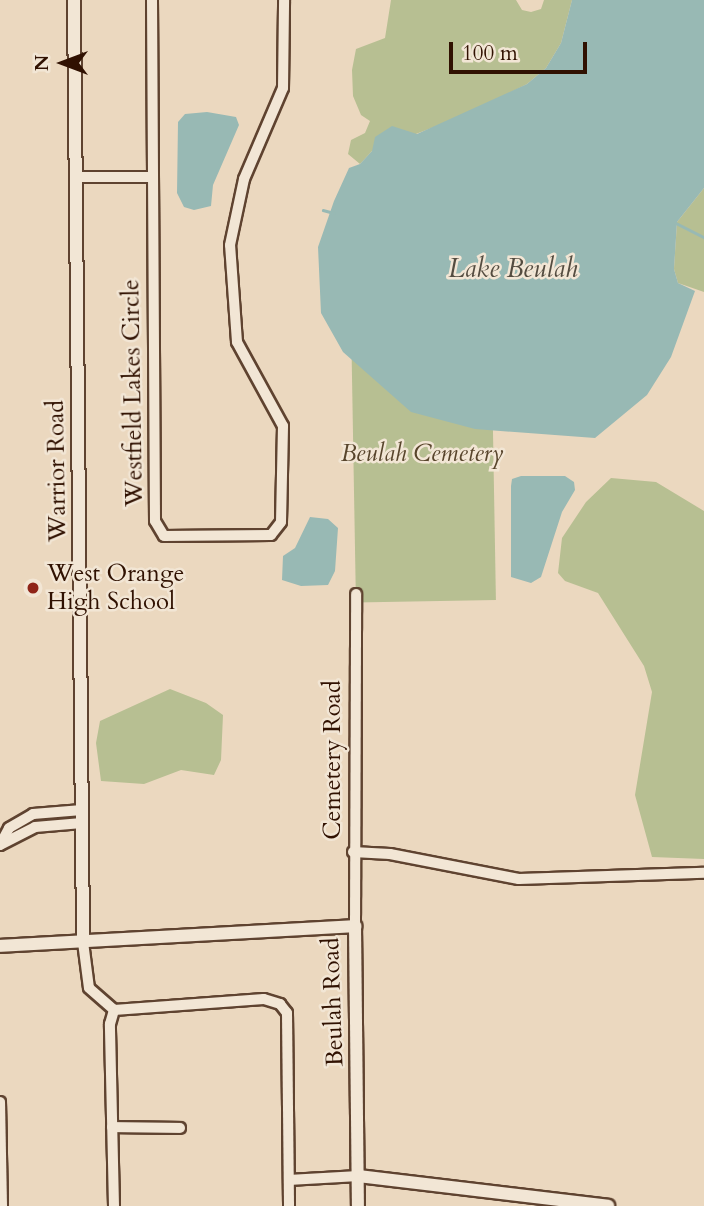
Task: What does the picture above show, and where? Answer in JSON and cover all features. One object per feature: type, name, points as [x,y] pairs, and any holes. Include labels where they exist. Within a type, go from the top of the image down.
[{"type":"street","name":"Warrior Road","points":[[74,0],[83,943]]},
{"type":"street","name":"Westfield Lakes Circle","points":[[152,0],[155,521],[164,536],[271,535],[281,522],[283,426],[237,342],[230,245],[244,179],[283,88],[284,0]]},
{"type":"street","points":[[76,177],[151,177]]},
{"type":"street","name":"Cemetery Road","points":[[355,926],[353,852],[356,594]]},
{"type":"street","points":[[0,845],[9,828],[33,814],[82,817]]},
{"type":"street","points":[[353,852],[390,854],[519,879],[704,873]]},
{"type":"street","name":"Beulah Road","points":[[0,946],[355,926],[358,1206]]},
{"type":"street","points":[[83,943],[89,988],[114,1010],[264,999],[280,1004],[287,1013],[289,1206]]},
{"type":"street","points":[[114,1010],[110,1024],[114,1206]]},
{"type":"street","points":[[0,1102],[2,1206]]},
{"type":"street","points":[[112,1127],[180,1128]]},
{"type":"street","points":[[289,1180],[358,1176],[608,1206]]},
{"type":"green space","points":[[391,0],[516,0],[522,10],[531,12],[541,9],[544,0],[572,0],[561,43],[546,68],[527,84],[470,113],[372,151],[360,164],[348,154],[351,140],[365,133],[370,121],[361,115],[353,96],[352,70],[356,49],[385,38]]},
{"type":"green space","points":[[704,188],[704,292],[678,283],[674,269],[677,222]]},
{"type":"green space","name":"Beulah Cemetery","points":[[491,318],[496,600],[356,602],[351,320]]},
{"type":"green space","points":[[611,478],[656,482],[704,511],[704,859],[652,857],[635,795],[652,692],[644,666],[598,593],[565,581],[558,573],[562,538],[586,502]]},
{"type":"green space","points":[[170,689],[206,703],[223,715],[221,760],[214,775],[181,770],[144,784],[101,781],[96,743],[100,721]]},
{"type":"water","name":"Lake Beulah","points":[[572,0],[704,0],[704,188],[677,222],[674,269],[678,283],[695,291],[671,357],[647,395],[595,438],[475,429],[411,412],[343,352],[321,313],[318,247],[334,201],[349,168],[360,164],[372,151],[375,137],[392,126],[417,134],[527,84],[546,68],[561,43]]},
{"type":"water","points":[[207,112],[236,117],[239,125],[213,185],[211,206],[194,210],[184,207],[177,193],[178,122],[185,114]]},
{"type":"water","points":[[521,476],[565,476],[574,482],[575,490],[562,512],[541,577],[531,583],[511,577],[511,486],[512,479]]},
{"type":"water","points":[[310,517],[328,519],[338,528],[335,571],[328,585],[301,586],[282,580],[283,556],[295,548]]},
{"type":"waterway","points":[[323,210],[334,213]]},
{"type":"waterway","points":[[676,223],[704,237]]},
{"type":"place","name":"West Orange High School","points":[[33,588]]}]
